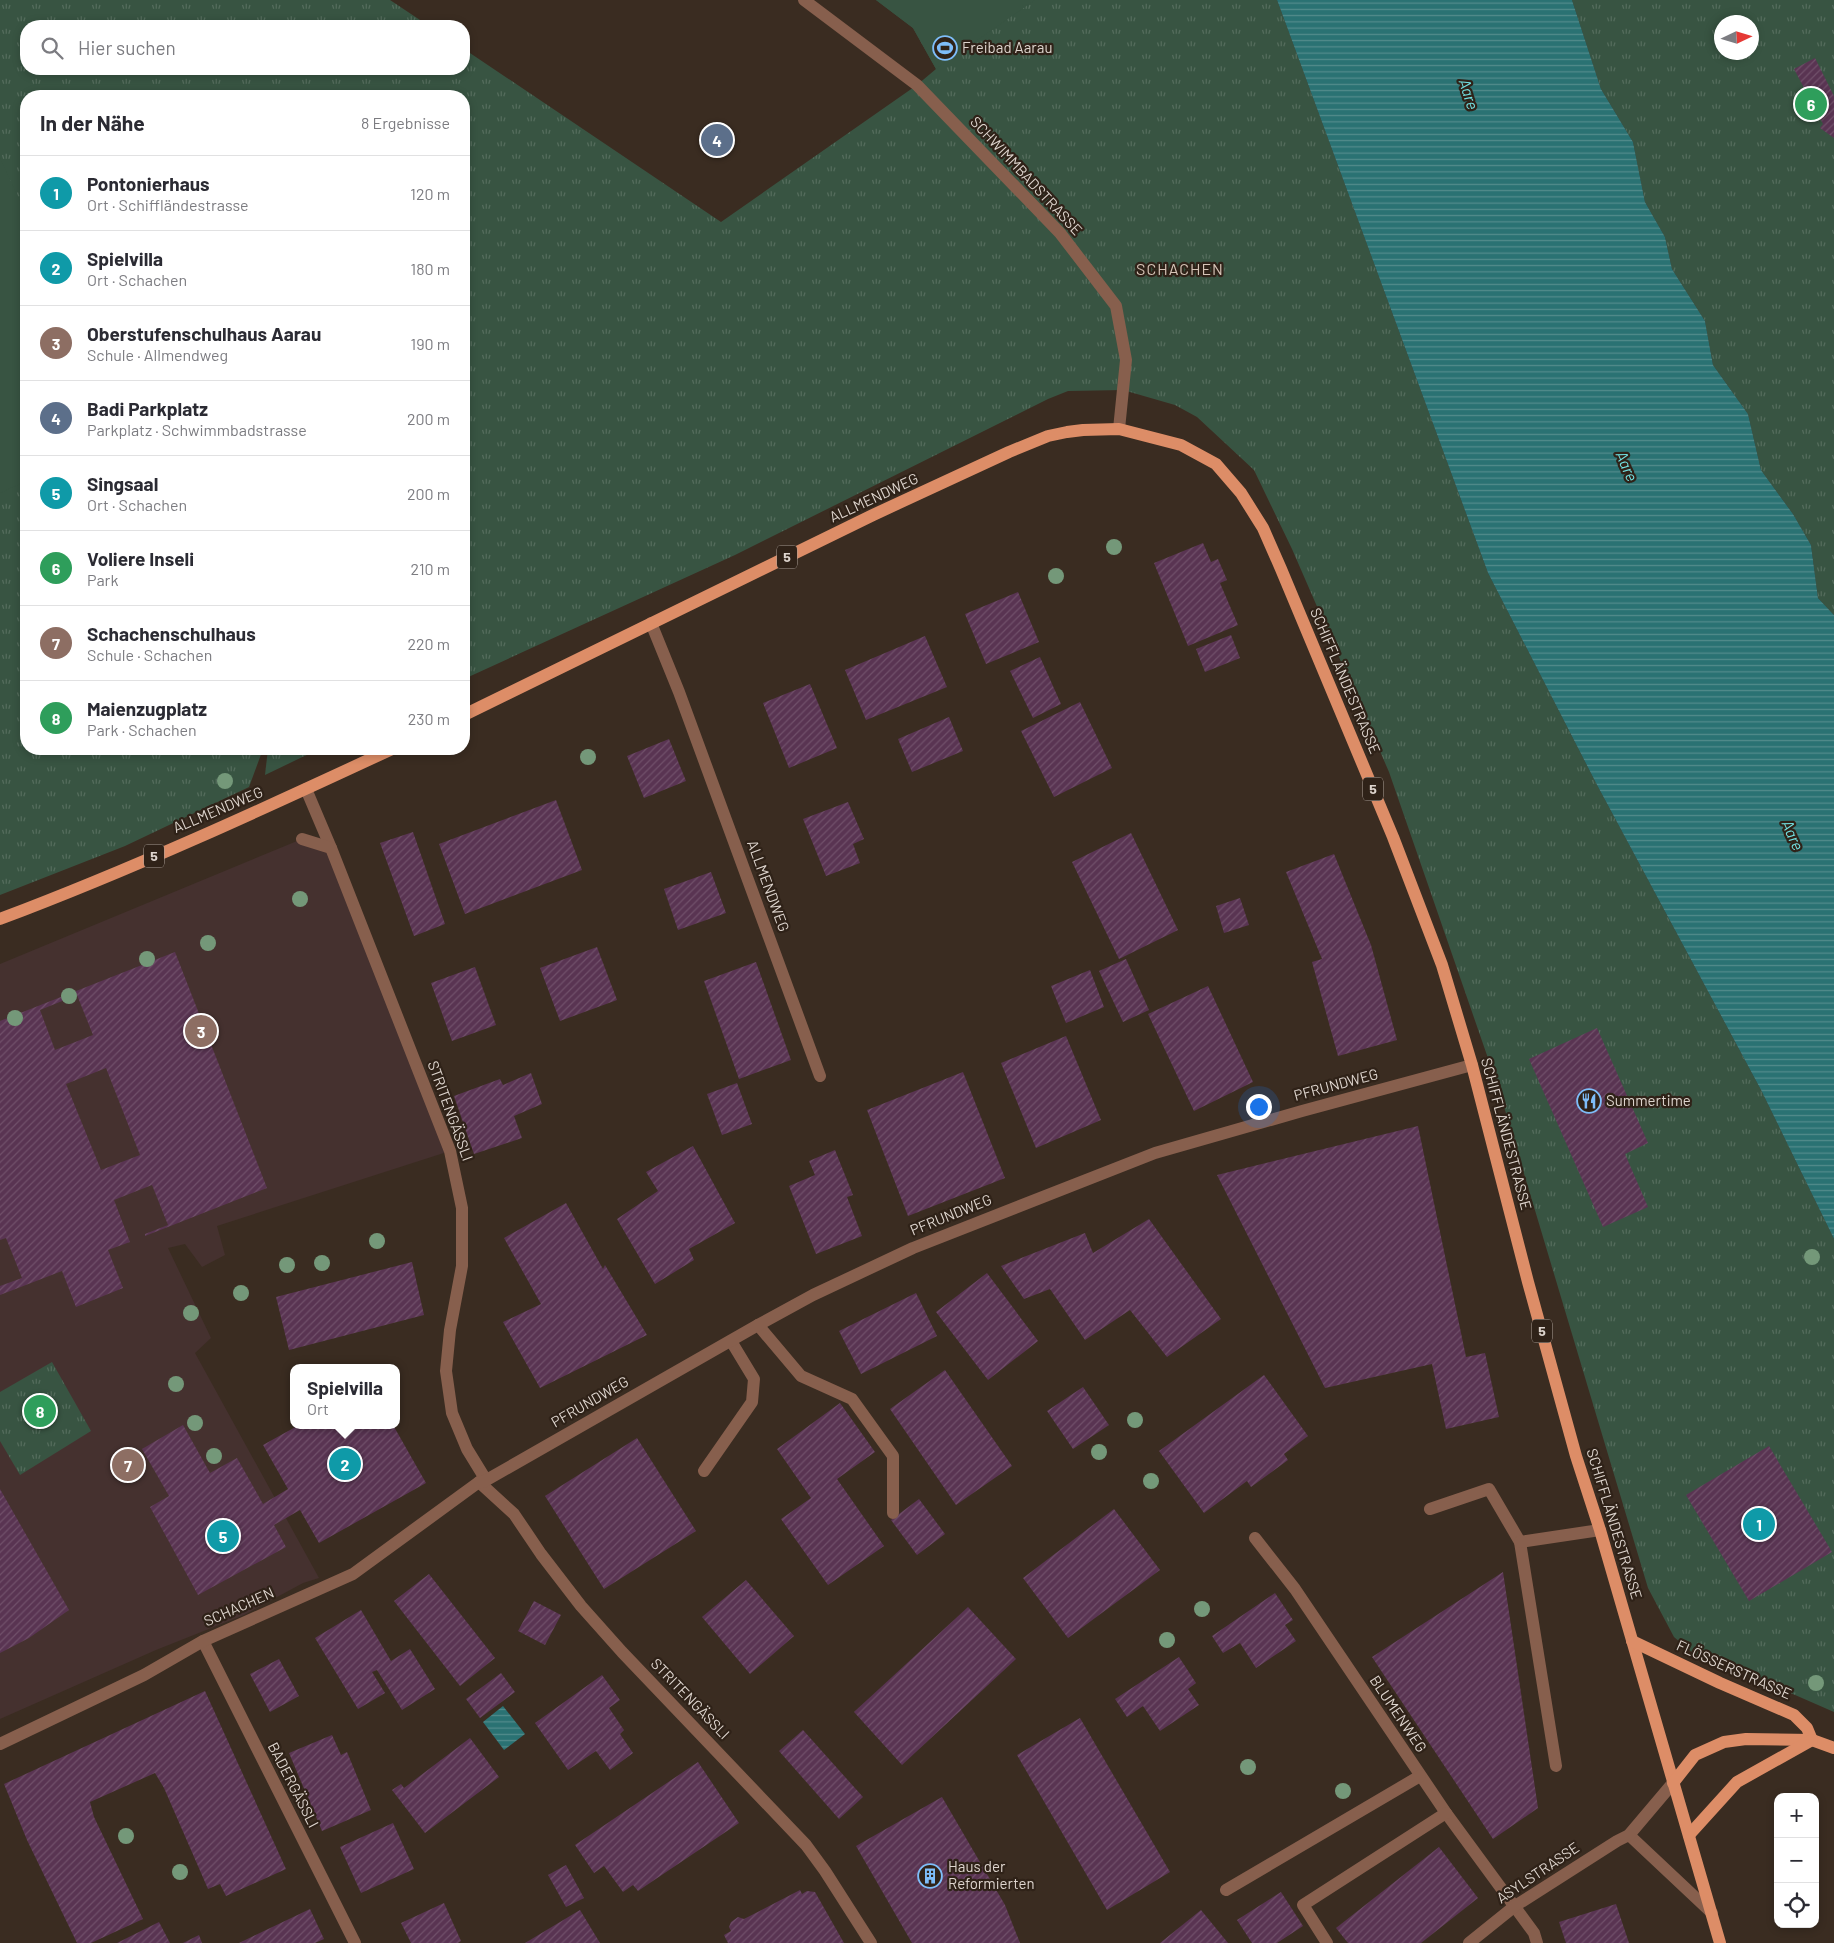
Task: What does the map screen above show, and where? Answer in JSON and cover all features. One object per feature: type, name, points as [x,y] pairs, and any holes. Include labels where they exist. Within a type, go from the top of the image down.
[{"type":"main road","name":"ALLMENDWEG","points":[[470,712],[651,623],[1009,452],[1048,436],[1083,430],[1118,430]]},
{"type":"main road","name":"SCHIFFLÄNDESTRASSE","points":[[1118,430],[1182,445],[1216,464],[1241,493],[1263,528],[1282,569],[1393,837],[1442,965],[1472,1065],[1530,1292],[1576,1456],[1600,1530],[1720,1943]]},
{"type":"main road","name":"ALLMENDWEG","points":[[0,920],[56,898],[306,789],[379,755]]},
{"type":"main road","name":"FLÖSSERSTRASSE","points":[[1632,1641],[1720,1683],[1794,1715],[1807,1728],[1812,1740]]},
{"type":"main road","points":[[1673,1783],[1695,1755],[1724,1742],[1746,1739],[1812,1740],[1834,1748]]},
{"type":"main road","points":[[1689,1835],[1737,1782],[1812,1740]]},
{"type":"street","name":"SCHWIMMBADSTRASSE","points":[[804,0],[917,85],[1060,233],[1116,306],[1126,360],[1118,430]]},
{"type":"street","name":"ALLMENDWEG","points":[[651,623],[679,692],[820,1076]]},
{"type":"street","name":"STRITENGÄSSLI","points":[[306,789],[450,1151],[462,1208],[462,1266],[450,1330],[446,1371],[452,1413],[482,1481],[514,1514],[541,1554],[581,1606],[622,1652],[806,1845],[871,1943]]},
{"type":"street","points":[[302,839],[330,848]]},
{"type":"street","name":"PFRUNDWEG","points":[[482,1481],[813,1295],[913,1248],[1155,1153],[1472,1065]]},
{"type":"street","points":[[758,1325],[801,1376],[852,1399],[893,1456],[893,1513]]},
{"type":"street","points":[[704,1471],[752,1402],[754,1379],[731,1341]]},
{"type":"street","name":"SCHACHEN","points":[[0,1744],[144,1675],[203,1641],[353,1574],[482,1481]]},
{"type":"street","points":[[1430,1508],[1489,1490],[1520,1542],[1556,1766]]},
{"type":"street","points":[[1520,1542],[1600,1530]]},
{"type":"street","name":"BLUMENWEG","points":[[1255,1538],[1295,1589],[1420,1776],[1534,1933],[1537,1943]]},
{"type":"street","name":"BADERGÄSSLI","points":[[203,1641],[354,1943]]},
{"type":"street","points":[[1226,1890],[1420,1776]]},
{"type":"street","name":"ASYLSTRASSE","points":[[1469,1943],[1515,1906],[1628,1835],[1673,1783]]},
{"type":"street","points":[[1327,1943],[1303,1905],[1446,1813]]},
{"type":"street","points":[[1628,1835],[1712,1913]]},
{"type":"shaded area","points":[[302,839],[331,848],[450,1151],[217,1226],[225,1255],[202,1267],[185,1244],[168,1248],[211,1338],[195,1353],[319,1578],[303,1583],[244,1615],[156,1650],[0,1719],[0,964]]},
{"type":"green space","points":[[0,0],[390,0],[420,20],[20,20],[20,75],[470,75],[470,53],[721,222],[917,85],[936,69],[913,28],[876,0],[1277,0],[1488,573],[1597,785],[1761,1090],[1834,1239],[1834,1712],[1731,1667],[1700,1659],[1674,1637],[1648,1588],[1499,1090],[1389,772],[1292,549],[1254,470],[1197,417],[1175,405],[1123,390],[1068,391],[1048,399],[735,555],[470,676],[470,90],[20,90],[20,755],[261,755],[249,787],[125,846],[0,895]]},
{"type":"green space","name":"Freibad Aarau","points":[[876,0],[1035,0],[936,69],[913,28]]},
{"type":"green space","points":[[1572,0],[1834,0],[1834,615],[1818,598],[1811,545],[1793,514],[1761,470],[1748,414],[1713,365],[1705,321],[1672,269],[1665,237],[1645,202],[1633,142],[1601,89]]},
{"type":"green space","points":[[0,158],[20,201],[20,484],[0,493]]},
{"type":"green space","points":[[267,755],[307,755],[265,775]]},
{"type":"green space","points":[[52,1362],[91,1431],[20,1475],[0,1441],[0,1392]]},
{"type":"water","name":"Aare","points":[[1277,0],[1572,0],[1601,89],[1633,142],[1645,202],[1665,237],[1672,269],[1705,321],[1713,365],[1748,414],[1761,470],[1793,514],[1811,545],[1818,598],[1834,615],[1834,1239],[1761,1090],[1597,785],[1488,573]]},
{"type":"water","points":[[503,1706],[525,1734],[504,1750],[483,1722]]},
{"type":"building","points":[[1815,58],[1834,96],[1834,138],[1820,128],[1823,124],[1794,69]]},
{"type":"building","points":[[1203,543],[1211,562],[1218,559],[1227,580],[1220,583],[1238,625],[1188,646],[1154,563]]},
{"type":"building","points":[[1018,592],[1039,642],[986,664],[965,614]]},
{"type":"building","points":[[1231,635],[1240,658],[1205,672],[1196,649]]},
{"type":"building","points":[[925,636],[947,687],[866,720],[845,670]]},
{"type":"building","points":[[1040,657],[1061,704],[1033,718],[1010,671]]},
{"type":"building","points":[[810,684],[837,748],[789,768],[763,703]]},
{"type":"building","points":[[1080,702],[1112,768],[1054,797],[1021,731]]},
{"type":"building","points":[[949,717],[963,751],[912,772],[898,739]]},
{"type":"building","points":[[669,739],[686,781],[644,798],[627,756]]},
{"type":"building","points":[[556,800],[582,870],[465,914],[439,844]]},
{"type":"building","points":[[848,802],[864,839],[853,844],[860,863],[826,876],[803,819]]},
{"type":"building","points":[[413,832],[445,924],[414,936],[380,843]]},
{"type":"building","points":[[1131,833],[1178,930],[1119,959],[1072,862]]},
{"type":"building","points":[[1334,854],[1371,945],[1397,1040],[1338,1056],[1312,962],[1322,959],[1286,872]]},
{"type":"building","points":[[711,872],[726,913],[678,930],[664,889]]},
{"type":"building","points":[[1240,898],[1249,925],[1224,933],[1216,906]]},
{"type":"building","points":[[597,947],[617,1000],[560,1021],[540,968]]},
{"type":"building","points":[[175,952],[267,1188],[145,1236],[145,1234],[168,1225],[152,1185],[114,1200],[130,1242],[108,1250],[123,1288],[76,1307],[62,1271],[0,1295],[0,1286],[22,1278],[6,1238],[0,1240],[0,1021]],"holes":[[[77,995],[93,1035],[55,1050],[40,1010]],[[106,1068],[140,1155],[101,1170],[66,1084]]]},
{"type":"building","points":[[1126,959],[1149,1010],[1123,1022],[1099,971]]},
{"type":"building","points":[[756,962],[791,1060],[739,1079],[704,981]]},
{"type":"building","points":[[475,967],[496,1025],[452,1041],[431,983]]},
{"type":"building","points":[[1090,970],[1104,1007],[1066,1023],[1051,986]]},
{"type":"building","points":[[1208,986],[1253,1082],[1194,1111],[1148,1014]]},
{"type":"building","name":"Summertime","points":[[1597,1028],[1648,1143],[1625,1154],[1648,1207],[1603,1227],[1529,1059]]},
{"type":"building","points":[[1066,1036],[1101,1120],[1036,1148],[1001,1063]]},
{"type":"building","points":[[963,1072],[1005,1178],[908,1216],[867,1110]]},
{"type":"building","points":[[531,1073],[542,1104],[514,1116],[522,1138],[474,1154],[454,1096],[500,1079],[503,1085]]},
{"type":"building","points":[[737,1083],[752,1124],[722,1135],[707,1094]]},
{"type":"building","points":[[1418,1126],[1466,1357],[1485,1353],[1499,1417],[1446,1429],[1432,1364],[1325,1388],[1217,1175]]},
{"type":"building","points":[[693,1146],[735,1223],[689,1249],[694,1260],[655,1284],[617,1219],[658,1191],[646,1172]]},
{"type":"building","points":[[835,1150],[853,1195],[847,1197],[862,1236],[816,1254],[789,1186],[815,1175],[809,1161]]},
{"type":"building","points":[[566,1203],[603,1269],[605,1265],[647,1335],[540,1388],[503,1322],[541,1304],[504,1238]]},
{"type":"building","points":[[1149,1219],[1221,1319],[1167,1357],[1130,1310],[1085,1340],[1050,1289],[1024,1299],[1001,1266],[1085,1233],[1093,1253]]},
{"type":"building","points":[[412,1262],[424,1315],[289,1350],[276,1297]]},
{"type":"building","points":[[987,1273],[1038,1341],[988,1380],[936,1312]]},
{"type":"building","points":[[916,1293],[937,1336],[861,1374],[839,1331]]},
{"type":"building","points":[[945,1370],[1012,1466],[956,1505],[890,1409]]},
{"type":"building","points":[[1264,1375],[1308,1436],[1284,1454],[1288,1460],[1251,1487],[1247,1481],[1204,1513],[1159,1451]]},
{"type":"building","points":[[1083,1387],[1109,1425],[1073,1449],[1047,1411]]},
{"type":"building","points":[[840,1403],[875,1452],[837,1479],[884,1546],[828,1585],[781,1519],[811,1498],[777,1449]]},
{"type":"building","points":[[183,1425],[210,1473],[237,1458],[263,1504],[288,1489],[263,1445],[292,1429],[395,1429],[426,1483],[319,1543],[300,1510],[274,1525],[286,1547],[198,1595],[150,1507],[169,1496],[142,1449]]},
{"type":"building","points":[[637,1438],[696,1531],[604,1589],[545,1496]]},
{"type":"building","points":[[1769,1446],[1832,1552],[1749,1601],[1686,1495]]},
{"type":"building","points":[[0,1489],[69,1610],[29,1638],[0,1653]]},
{"type":"building","points":[[919,1499],[945,1534],[917,1555],[891,1520]]},
{"type":"building","points":[[1114,1509],[1160,1570],[1068,1638],[1023,1578]]},
{"type":"building","points":[[1503,1572],[1538,1808],[1493,1839],[1372,1657]]},
{"type":"building","points":[[429,1574],[495,1658],[460,1686],[394,1601]]},
{"type":"building","points":[[746,1580],[794,1636],[750,1674],[702,1617]]},
{"type":"building","points":[[1275,1593],[1293,1620],[1285,1625],[1296,1641],[1256,1668],[1240,1643],[1223,1653],[1212,1636]]},
{"type":"building","points":[[534,1601],[561,1615],[545,1645],[518,1631]]},
{"type":"building","points":[[968,1607],[1016,1659],[902,1765],[854,1712]]},
{"type":"building","points":[[361,1610],[391,1661],[410,1649],[435,1689],[402,1710],[377,1670],[372,1672],[385,1693],[358,1709],[315,1638]]},
{"type":"building","points":[[1179,1657],[1196,1683],[1188,1689],[1199,1705],[1160,1731],[1143,1706],[1127,1717],[1115,1699]]},
{"type":"building","points":[[279,1659],[299,1696],[270,1712],[250,1674]]},
{"type":"building","points":[[501,1673],[515,1692],[480,1718],[466,1699]]},
{"type":"building","points":[[602,1675],[620,1700],[609,1708],[624,1730],[620,1734],[633,1753],[610,1770],[596,1751],[568,1770],[535,1723]]},
{"type":"building","points":[[205,1691],[286,1869],[226,1896],[220,1884],[208,1889],[164,1788],[155,1773],[90,1802],[94,1817],[143,1919],[91,1943],[77,1943],[27,1840],[4,1784]]},
{"type":"building","points":[[1080,1718],[1170,1872],[1107,1910],[1017,1755]]},
{"type":"building","points":[[803,1730],[863,1797],[839,1819],[779,1751]]},
{"type":"building","points":[[332,1735],[341,1755],[347,1752],[371,1810],[322,1831],[289,1753]]},
{"type":"building","points":[[470,1738],[499,1777],[425,1833],[392,1790],[401,1784],[404,1788]]},
{"type":"building","points":[[698,1762],[739,1823],[638,1891],[633,1885],[623,1892],[604,1866],[594,1873],[575,1845]]},
{"type":"building","name":"Haus der Reformierten","points":[[942,1797],[1005,1905],[1020,1943],[912,1943],[856,1846]]},
{"type":"building","points":[[393,1823],[414,1869],[361,1893],[340,1847]]},
{"type":"building","points":[[1439,1847],[1478,1898],[1421,1943],[1348,1943],[1336,1928]]},
{"type":"building","points":[[566,1865],[584,1898],[566,1907],[548,1875]]},
{"type":"building","points":[[800,1890],[802,1894],[807,1891],[815,1892],[844,1943],[728,1943],[724,1935],[731,1931],[729,1927],[731,1922],[738,1917],[744,1919]]},
{"type":"building","points":[[1281,1892],[1303,1926],[1277,1943],[1252,1943],[1237,1920]]},
{"type":"building","points":[[444,1903],[461,1941],[458,1943],[411,1943],[401,1923]]},
{"type":"building","points":[[1616,1904],[1629,1943],[1566,1943],[1559,1922]]},
{"type":"building","points":[[310,1909],[324,1939],[315,1943],[239,1943]]},
{"type":"building","points":[[580,1910],[600,1943],[525,1943]]},
{"type":"building","points":[[1201,1910],[1228,1943],[1160,1943]]},
{"type":"building","points":[[159,1922],[170,1943],[117,1943]]},
{"type":"building","points":[[199,1935],[202,1943],[183,1943]]},
{"type":"place","name":"Freibad Aarau","points":[[945,48]]},
{"type":"place","name":"Voliere Inseli","points":[[1811,104]]},
{"type":"place","name":"Badi Parkplatz","points":[[717,140]]},
{"type":"place","name":"Oberstufenschulhaus Aarau","points":[[201,1031]]},
{"type":"place","name":"Summertime","points":[[1589,1101]]},
{"type":"place","name":"Maienzugplatz","points":[[40,1411]]},
{"type":"place","name":"Spielvilla","points":[[345,1464]]},
{"type":"place","name":"Schachenschulhaus","points":[[128,1465]]},
{"type":"place","name":"Pontonierhaus","points":[[1759,1524]]},
{"type":"place","name":"Singsaal","points":[[223,1536]]},
{"type":"place","name":"Haus der Reformierten","points":[[930,1876]]},
{"type":"district","name":"SCHACHEN","points":[[1180,269]]}]
